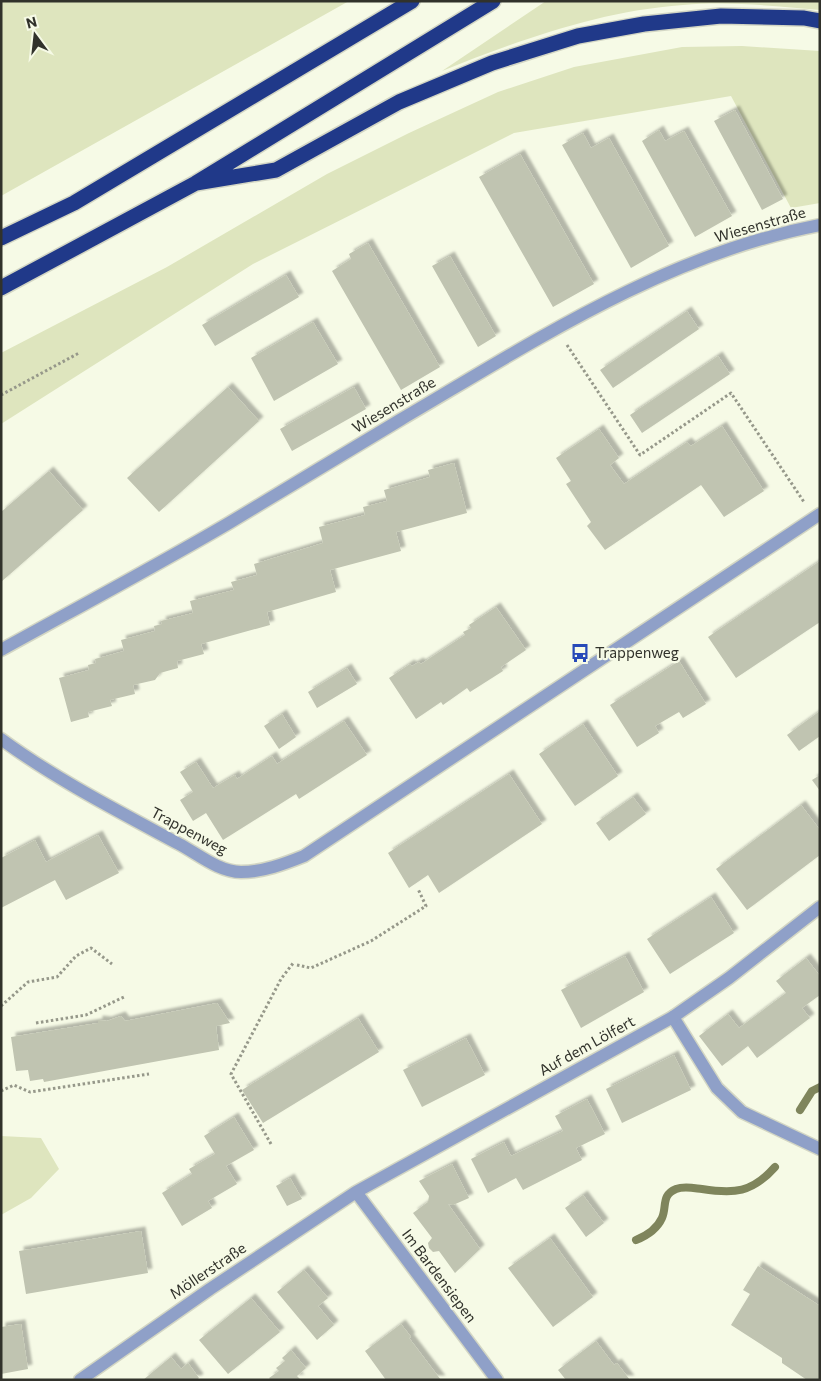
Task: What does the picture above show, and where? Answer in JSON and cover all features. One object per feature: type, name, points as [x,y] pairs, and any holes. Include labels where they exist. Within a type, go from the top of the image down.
[{"type":"highway","points":[[1,238],[74,203],[368,30],[412,1]]},
{"type":"highway","points":[[1,288],[196,183],[493,1]]},
{"type":"highway","points":[[196,183],[276,170],[399,102],[492,63],[578,36],[644,24],[721,16],[804,18],[820,22]]},
{"type":"street","name":"Wiesenstraße","points":[[1,650],[228,523],[556,328],[658,277],[695,261],[762,238],[820,225]]},
{"type":"street","name":"Trappenweg","points":[[1,739],[35,764],[216,865],[240,872],[273,868],[304,856],[817,516]]},
{"type":"street","name":"Auf dem Lölfert","points":[[356,1192],[673,1017],[750,962],[820,907]]},
{"type":"street","points":[[673,1017],[717,1088],[742,1112],[820,1149]]},
{"type":"street","name":"Möllerstraße","points":[[80,1380],[210,1289],[356,1192]]},
{"type":"street","name":"Im Bardensiepen","points":[[356,1192],[497,1380]]},
{"type":"path","points":[[556,328],[640,455],[730,393],[817,516]]},
{"type":"path","points":[[1,395],[79,353]]},
{"type":"path","points":[[271,1144],[231,1074],[281,979],[296,964],[311,968],[371,941],[426,906],[418,890]]},
{"type":"path","points":[[1,1006],[28,982],[57,977],[76,956],[91,948],[112,964]]},
{"type":"path","points":[[36,1023],[86,1015],[126,996]]},
{"type":"path","points":[[1,1091],[14,1085],[30,1092],[150,1074]]},
{"type":"green space","points":[[1,1],[349,1],[1,196]]},
{"type":"green space","points":[[546,1],[820,1],[820,10],[752,4],[717,4],[683,5],[621,13],[530,38],[442,71]]},
{"type":"green space","points":[[742,46],[820,51],[820,203],[791,208],[731,96],[514,133],[253,264],[1,424],[1,353],[167,267],[327,174],[409,133],[498,92],[574,67],[682,47]]},
{"type":"green space","points":[[1,1136],[41,1138],[59,1169],[31,1198],[1,1215]]},
{"type":"building","points":[[735,110],[783,199],[762,210],[714,121]]},
{"type":"building","points":[[659,130],[665,141],[684,131],[732,216],[695,237],[642,141]]},
{"type":"building","points":[[583,133],[591,148],[609,138],[669,246],[631,268],[562,145]]},
{"type":"building","points":[[520,154],[594,284],[553,307],[479,177]]},
{"type":"building","points":[[368,243],[440,367],[401,390],[332,271],[351,259],[349,254]]},
{"type":"building","points":[[450,256],[496,336],[478,347],[432,266]]},
{"type":"building","points":[[286,275],[299,297],[215,346],[202,325]]},
{"type":"building","points":[[687,311],[699,329],[613,388],[600,370]]},
{"type":"building","points":[[313,322],[338,364],[274,401],[251,358]]},
{"type":"building","points":[[718,356],[730,374],[642,433],[630,415]]},
{"type":"building","points":[[228,387],[259,421],[159,512],[127,478]]},
{"type":"building","points":[[354,387],[366,409],[292,451],[280,429]]},
{"type":"building","points":[[722,426],[764,491],[724,517],[701,485],[605,550],[587,526],[591,522],[566,484],[571,481],[556,458],[599,429],[619,458],[610,465],[624,484],[687,442],[691,446]]},
{"type":"building","points":[[454,463],[467,513],[396,532],[401,551],[330,570],[336,592],[267,612],[270,625],[201,644],[204,654],[177,661],[178,668],[160,673],[155,680],[133,685],[135,694],[110,700],[112,706],[88,712],[89,717],[71,722],[59,678],[89,670],[88,665],[96,663],[95,659],[124,651],[121,640],[155,631],[154,626],[162,624],[161,621],[193,613],[190,601],[234,590],[231,582],[257,575],[254,564],[323,543],[319,527],[365,515],[363,507],[387,501],[384,490],[430,477],[428,470]]},
{"type":"building","points":[[49,471],[83,510],[1,582],[1,512]]},
{"type":"building","points":[[820,561],[820,622],[736,678],[708,637]]},
{"type":"building","points":[[496,607],[526,650],[501,667],[503,671],[470,692],[467,688],[443,705],[441,702],[416,719],[389,678],[410,664],[412,666],[419,662],[421,664],[465,635],[463,632],[471,628],[469,625]]},
{"type":"building","points":[[679,661],[706,704],[683,718],[679,712],[655,726],[659,733],[637,747],[610,705]]},
{"type":"building","points":[[347,668],[357,684],[317,708],[308,692]]},
{"type":"building","points":[[820,711],[820,736],[799,751],[787,735]]},
{"type":"building","points":[[282,714],[296,737],[279,749],[264,726]]},
{"type":"building","points":[[344,721],[367,755],[299,799],[296,794],[223,840],[206,813],[193,821],[180,800],[193,792],[180,772],[196,762],[213,788],[235,775],[237,779],[272,756],[277,764]]},
{"type":"building","points":[[583,724],[618,776],[575,806],[539,754]]},
{"type":"building","points":[[509,774],[542,824],[439,893],[428,875],[409,888],[388,853]]},
{"type":"building","points":[[820,775],[820,791],[812,780]]},
{"type":"building","points":[[633,797],[646,814],[609,841],[596,823]]},
{"type":"building","points":[[801,805],[820,830],[820,855],[747,910],[716,869]]},
{"type":"building","points":[[98,835],[119,873],[66,900],[55,880],[1,908],[1,858],[35,840],[46,862]]},
{"type":"building","points":[[711,897],[734,933],[670,974],[647,939]]},
{"type":"building","points":[[625,956],[644,992],[581,1028],[561,990]]},
{"type":"building","points":[[806,958],[820,976],[820,995],[802,1008],[810,1018],[757,1058],[748,1046],[722,1066],[699,1036],[728,1014],[739,1028],[786,993],[776,981]]},
{"type":"building","points":[[217,1003],[230,1023],[216,1026],[219,1050],[44,1082],[43,1079],[30,1081],[28,1070],[16,1071],[11,1037],[98,1023],[98,1020],[107,1021],[121,1016],[125,1021]]},
{"type":"building","points":[[358,1018],[379,1052],[263,1123],[242,1090]]},
{"type":"building","points":[[466,1038],[485,1075],[422,1107],[403,1070]]},
{"type":"building","points":[[674,1055],[691,1090],[622,1123],[606,1089]]},
{"type":"building","points":[[587,1099],[605,1134],[576,1148],[582,1160],[523,1190],[516,1178],[488,1193],[471,1159],[504,1142],[511,1156],[563,1131],[555,1116]]},
{"type":"building","points":[[234,1117],[254,1150],[226,1166],[237,1184],[208,1201],[212,1208],[182,1226],[162,1193],[192,1174],[189,1169],[215,1154],[204,1136]]},
{"type":"building","points":[[452,1164],[469,1198],[453,1205],[448,1204],[480,1249],[455,1273],[439,1251],[433,1252],[429,1248],[428,1243],[432,1238],[413,1213],[428,1202],[429,1196],[419,1181]]},
{"type":"building","points":[[290,1178],[302,1199],[287,1206],[276,1186]]},
{"type":"building","points":[[583,1195],[604,1223],[586,1237],[565,1208]]},
{"type":"building","points":[[141,1231],[148,1273],[26,1294],[19,1251]]},
{"type":"building","points":[[550,1238],[593,1297],[553,1327],[508,1268]]},
{"type":"building","points":[[758,1266],[820,1306],[820,1380],[807,1380],[782,1363],[782,1358],[731,1325],[750,1294],[743,1290]]},
{"type":"building","points":[[304,1270],[328,1298],[318,1306],[334,1325],[317,1340],[277,1292]]},
{"type":"building","points":[[251,1298],[280,1332],[228,1374],[199,1340]]},
{"type":"building","points":[[21,1324],[28,1369],[1,1374],[1,1327]]},
{"type":"building","points":[[401,1324],[411,1337],[409,1338],[441,1380],[386,1380],[365,1351]]},
{"type":"building","points":[[596,1341],[614,1365],[617,1363],[630,1380],[566,1380],[558,1370]]},
{"type":"building","points":[[291,1350],[306,1368],[297,1376],[300,1379],[271,1380],[269,1378],[279,1371],[276,1368],[285,1361],[282,1358]]},
{"type":"building","points":[[171,1357],[181,1369],[188,1363],[199,1378],[197,1380],[143,1380]]},
{"type":"waterway","points":[[800,1110],[812,1091],[820,1087]]},
{"type":"waterway","points":[[636,1240],[657,1226],[662,1218],[666,1198],[676,1189],[689,1187],[724,1191],[742,1190],[767,1176],[775,1167]]},
{"type":"place","name":"Trappenweg","points":[[580,653]]}]
